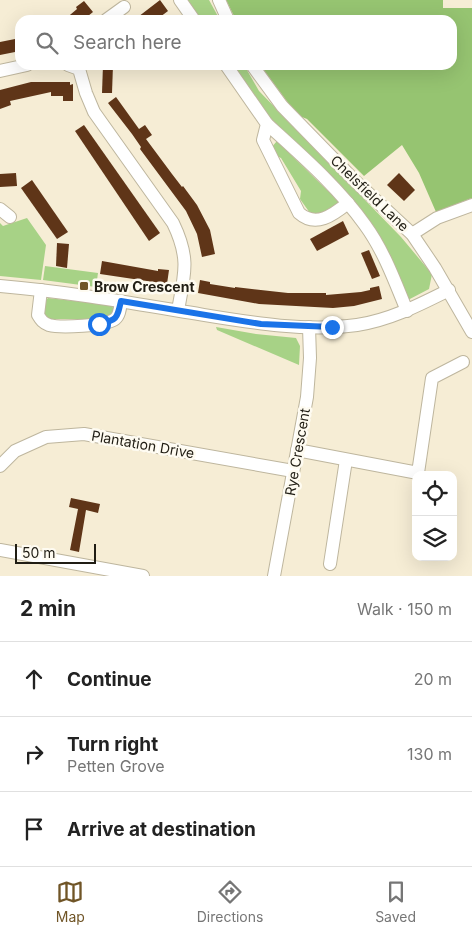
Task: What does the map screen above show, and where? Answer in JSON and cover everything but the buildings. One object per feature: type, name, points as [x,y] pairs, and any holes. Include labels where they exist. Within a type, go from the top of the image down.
[{"type":"street","points":[[180,0],[190,15]]},
{"type":"street","points":[[219,0],[226,15]]},
{"type":"street","points":[[113,15],[124,7]]},
{"type":"street","points":[[0,71],[15,68]]},
{"type":"street","points":[[77,70],[94,112],[173,222],[182,241],[185,256],[185,273],[178,310]]},
{"type":"street","name":"Chelsfield Lane","points":[[229,70],[267,124],[294,148],[348,203],[366,227],[386,260],[408,311]]},
{"type":"street","name":"Chelsfield Lane","points":[[256,70],[282,106],[356,182],[412,234],[449,290],[472,332]]},
{"type":"street","name":"Chelsfield Lane","points":[[267,124],[263,140],[299,213],[306,219],[321,220],[348,203]]},
{"type":"street","points":[[412,234],[437,218],[472,205]]},
{"type":"street","points":[[0,209],[10,217]]},
{"type":"street","points":[[0,286],[121,301],[261,324],[309,327],[358,325],[378,321],[408,311],[449,290]]},
{"type":"street","points":[[41,290],[38,315],[43,322],[52,326],[99,324],[114,320],[118,315],[121,301]]},
{"type":"street","name":"Rye Crescent","points":[[274,576],[308,389],[309,327]]},
{"type":"street","points":[[297,450],[418,473],[432,378],[463,362]]},
{"type":"street","name":"Plantation Drive","points":[[0,466],[15,451],[46,437],[84,434],[293,471]]},
{"type":"street","points":[[330,564],[346,460]]},
{"type":"street","points":[[0,550],[143,576]]},
{"type":"green space","points":[[183,0],[209,0],[217,15],[193,15]]},
{"type":"green space","points":[[226,0],[443,0],[443,8],[472,8],[472,198],[436,212],[419,173],[402,145],[364,176],[307,119],[297,115],[264,70],[457,70],[457,15],[234,15]]},
{"type":"green space","points":[[230,70],[247,70],[259,91],[401,237],[432,274],[429,289],[408,300],[392,262],[367,218],[271,120]]},
{"type":"green space","points":[[277,141],[339,202],[337,208],[323,215],[310,213],[300,199],[301,191],[281,158],[274,155],[270,149]]},
{"type":"green space","points":[[27,218],[46,245],[41,280],[0,276],[0,223],[3,226]]},
{"type":"green space","points":[[45,266],[98,273],[96,287],[43,280]]},
{"type":"green space","points":[[48,298],[111,305],[114,309],[110,319],[46,319],[42,315],[44,302]]},
{"type":"green space","points":[[216,327],[296,338],[300,346],[299,365],[217,330]]},
{"type":"place","name":"Brow Crescent","points":[[84,286]]},
{"type":"route","points":[[99,324],[114,320],[118,315],[121,301],[261,324],[332,327]]}]
